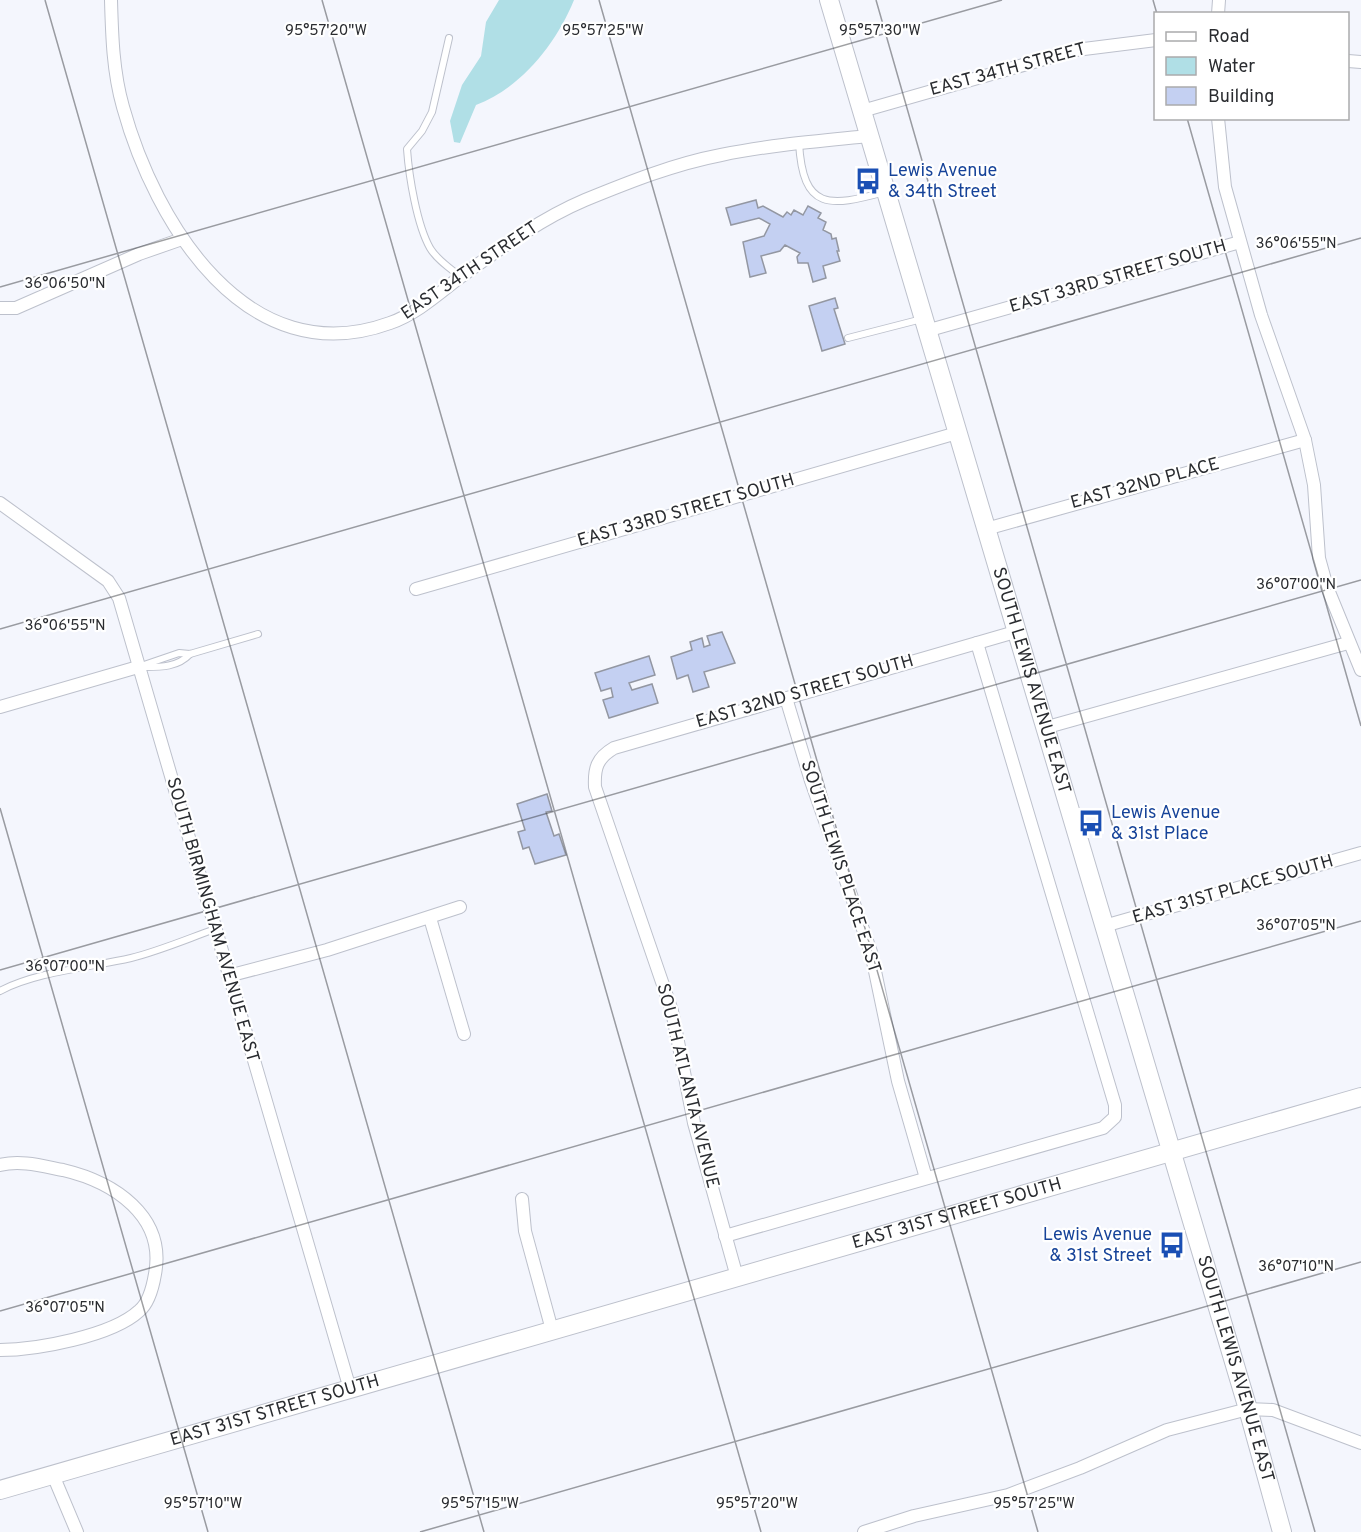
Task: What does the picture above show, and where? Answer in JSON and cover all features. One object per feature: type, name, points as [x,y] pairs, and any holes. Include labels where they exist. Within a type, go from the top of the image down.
[{"type":"main road","name":"SOUTH LEWIS AVENUE EAST","points":[[829,0],[1015,632],[1248,1408],[1282,1532]]},
{"type":"main road","name":"EAST 31ST STREET SOUTH","points":[[0,1491],[1361,1097]]},
{"type":"street","name":"EAST 34TH STREET","points":[[111,0],[115,69],[122,104],[143,165],[182,239],[210,275],[250,309],[294,328],[320,333],[348,333],[391,323],[413,313],[519,236],[581,202],[649,175],[720,155],[799,143],[868,136]]},
{"type":"street","name":"EAST 34TH STREET","points":[[862,111],[1067,52],[1154,40]]},
{"type":"street","points":[[1218,120],[1225,187],[1261,315],[1305,440],[1314,485],[1319,558],[1327,587],[1361,670]]},
{"type":"street","points":[[0,308],[16,308],[139,254],[182,239]]},
{"type":"street","name":"EAST 33RD STREET SOUTH","points":[[924,325],[1240,242]]},
{"type":"street","name":"EAST 33RD STREET SOUTH","points":[[416,589],[957,433]]},
{"type":"street","name":"EAST 32ND PLACE","points":[[986,529],[1305,440]]},
{"type":"street","name":"SOUTH BIRMINGHAM AVENUE EAST","points":[[0,504],[108,582],[119,598],[350,1389]]},
{"type":"street","name":"EAST 32ND STREET SOUTH","points":[[599,760],[614,748],[1015,632]]},
{"type":"street","points":[[725,1236],[1103,1128],[1115,1117],[1114,1105],[977,643]]},
{"type":"street","points":[[1044,728],[1348,643]]},
{"type":"street","points":[[0,707],[138,667]]},
{"type":"street","name":"SOUTH LEWIS PLACE EAST","points":[[786,698],[811,781],[871,952],[898,1081],[926,1178]]},
{"type":"street","name":"SOUTH ATLANTA AVENUE","points":[[599,760],[594,769],[595,787],[672,1011],[694,1124],[736,1277]]},
{"type":"street","name":"EAST 31ST PLACE SOUTH","points":[[1104,926],[1361,853]]},
{"type":"street","points":[[228,976],[327,950],[460,907]]},
{"type":"street","points":[[430,918],[464,1034]]},
{"type":"street","points":[[0,1165],[12,1162],[77,1173],[111,1189],[136,1208],[148,1221],[157,1250],[158,1263],[148,1299],[140,1311],[127,1320],[66,1341],[32,1349],[0,1350]]},
{"type":"street","points":[[522,1198],[525,1231],[552,1330]]},
{"type":"street","points":[[864,1532],[914,1516],[1008,1495],[1080,1468],[1167,1430],[1248,1408],[1273,1410],[1361,1443]]},
{"type":"street","points":[[53,1475],[77,1532]]},
{"type":"lane","points":[[449,38],[432,112],[422,131],[407,149],[410,182],[431,250],[461,277]]},
{"type":"lane","points":[[799,143],[804,181],[811,192],[825,201],[839,202],[885,192]]},
{"type":"lane","points":[[848,338],[924,325]]},
{"type":"lane","points":[[138,667],[162,668],[183,661],[190,654],[258,634]]},
{"type":"lane","points":[[0,991],[105,961],[130,958],[215,929]]},
{"type":"water","points":[[499,0],[574,0],[557,33],[535,63],[508,88],[476,105],[460,143],[454,142],[450,121],[462,85],[481,56],[486,22]]},
{"type":"building","points":[[756,200],[758,208],[763,206],[783,217],[787,212],[791,215],[794,210],[803,215],[808,206],[821,213],[818,218],[826,222],[823,230],[831,234],[832,239],[836,238],[840,261],[823,266],[826,278],[813,282],[808,263],[798,263],[797,257],[800,253],[785,245],[780,251],[761,256],[766,273],[750,277],[743,242],[764,236],[770,224],[759,218],[731,225],[726,208]]},
{"type":"building","points":[[835,298],[838,308],[834,309],[845,344],[822,351],[809,306]]},
{"type":"building","points":[[722,632],[735,663],[704,672],[709,687],[693,692],[688,675],[677,679],[671,657],[692,650],[690,642],[702,638],[704,647],[710,645],[707,636]]},
{"type":"building","points":[[649,656],[655,675],[629,683],[632,690],[652,684],[658,703],[609,718],[603,700],[613,697],[611,688],[601,691],[595,673]]},
{"type":"building","points":[[547,794],[552,811],[546,812],[554,836],[559,834],[566,855],[535,864],[529,847],[523,849],[518,832],[525,830],[517,804]]},
{"type":"place","name":"Lewis Avenue & 34th Street","points":[[868,181]]},
{"type":"place","name":"Lewis Avenue & 31st Place","points":[[1091,823]]},
{"type":"place","name":"Lewis Avenue & 31st Street","points":[[1172,1245]]}]
